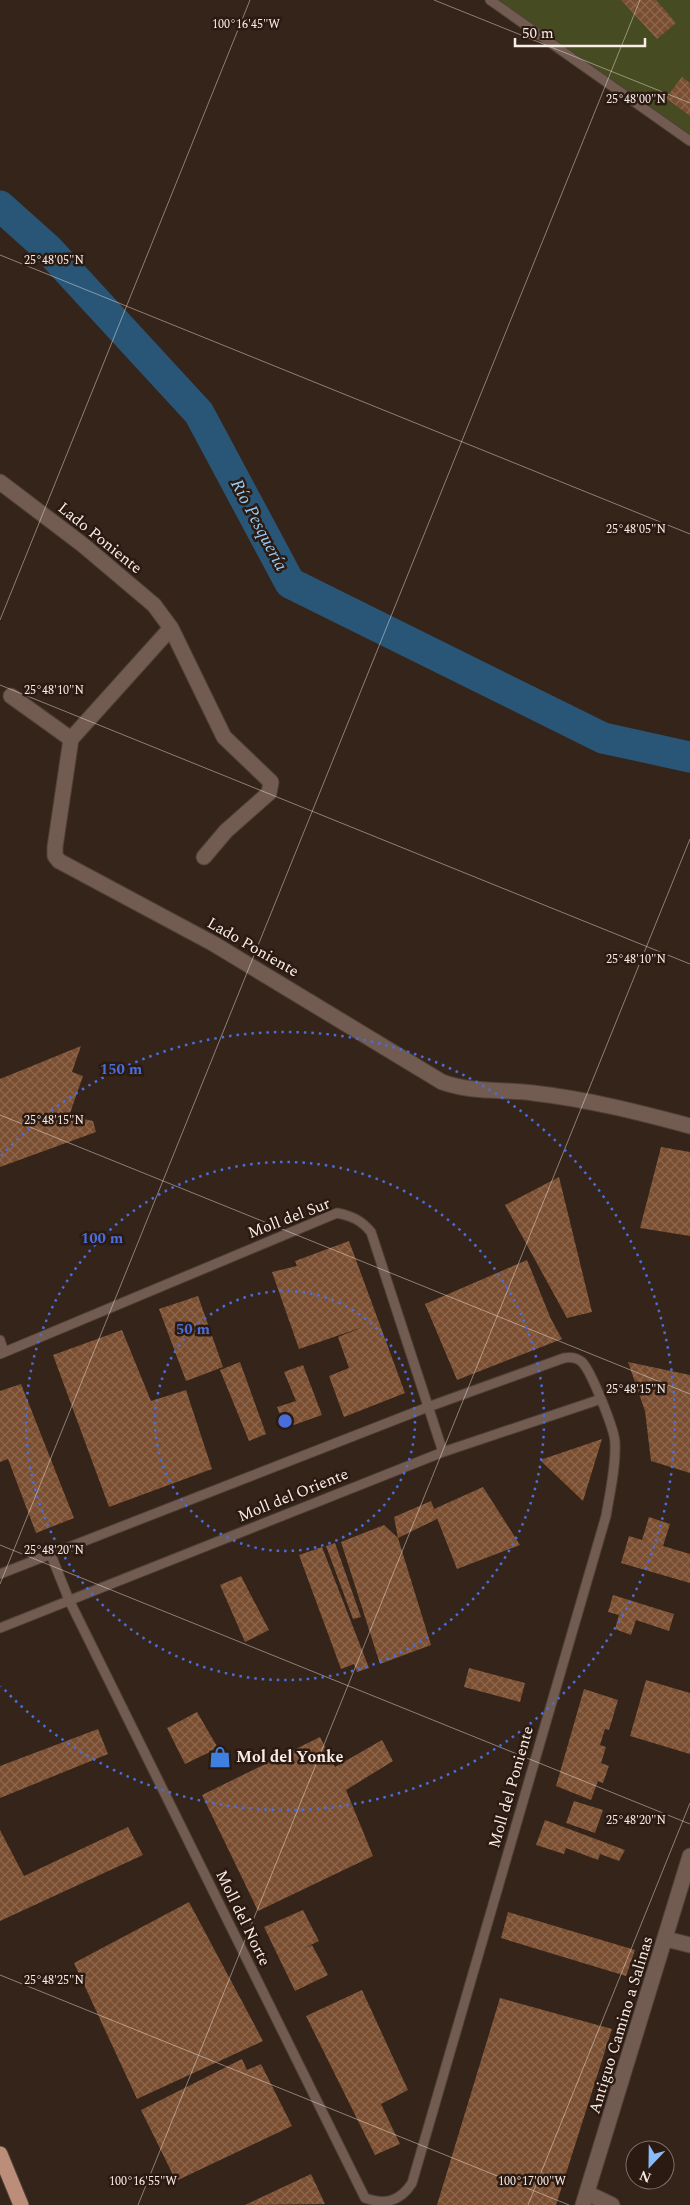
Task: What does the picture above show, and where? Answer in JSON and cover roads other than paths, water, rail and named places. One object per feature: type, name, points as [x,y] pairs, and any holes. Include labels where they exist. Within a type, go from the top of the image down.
[{"type":"main road","points":[[0,2154],[22,2205]]},
{"type":"street","name":"Lado Poniente","points":[[0,482],[141,594],[162,614],[171,628],[224,737],[271,782],[269,793],[226,831],[204,858]]},
{"type":"street","points":[[11,696],[71,739],[171,628]]},
{"type":"street","name":"Lado Poniente","points":[[71,739],[55,847],[55,856],[63,864],[214,944],[442,1082],[455,1087],[530,1092],[586,1100],[690,1126]]},
{"type":"street","name":"Antiguo Camino a Salinas","points":[[585,2199],[690,1856]]},
{"type":"street","points":[[666,1939],[690,1945]]},
{"type":"street","points":[[585,2199],[612,2205]]},
{"type":"lane","points":[[490,0],[690,141]]},
{"type":"lane","name":"Moll del Sur","points":[[2,1353],[337,1213],[350,1216],[363,1223],[370,1232],[443,1452]]},
{"type":"lane","points":[[0,1340],[2,1353]]},
{"type":"lane","name":"Moll del Poniente","points":[[0,1574],[428,1406],[569,1357],[583,1363],[601,1399],[616,1442],[606,1516],[412,2183]]},
{"type":"lane","name":"Moll del Oriente","points":[[0,1628],[443,1452],[601,1399]]},
{"type":"lane","name":"Moll del Norte","points":[[51,1555],[69,1600],[364,2198],[375,2203],[386,2204],[400,2197],[412,2183]]},
{"type":"waterway","name":"Río Pesquería","points":[[0,206],[48,249],[199,413],[290,583],[603,738],[690,757]]},
{"type":"place","name":"Mol del Yonke","points":[[220,1757]]}]
